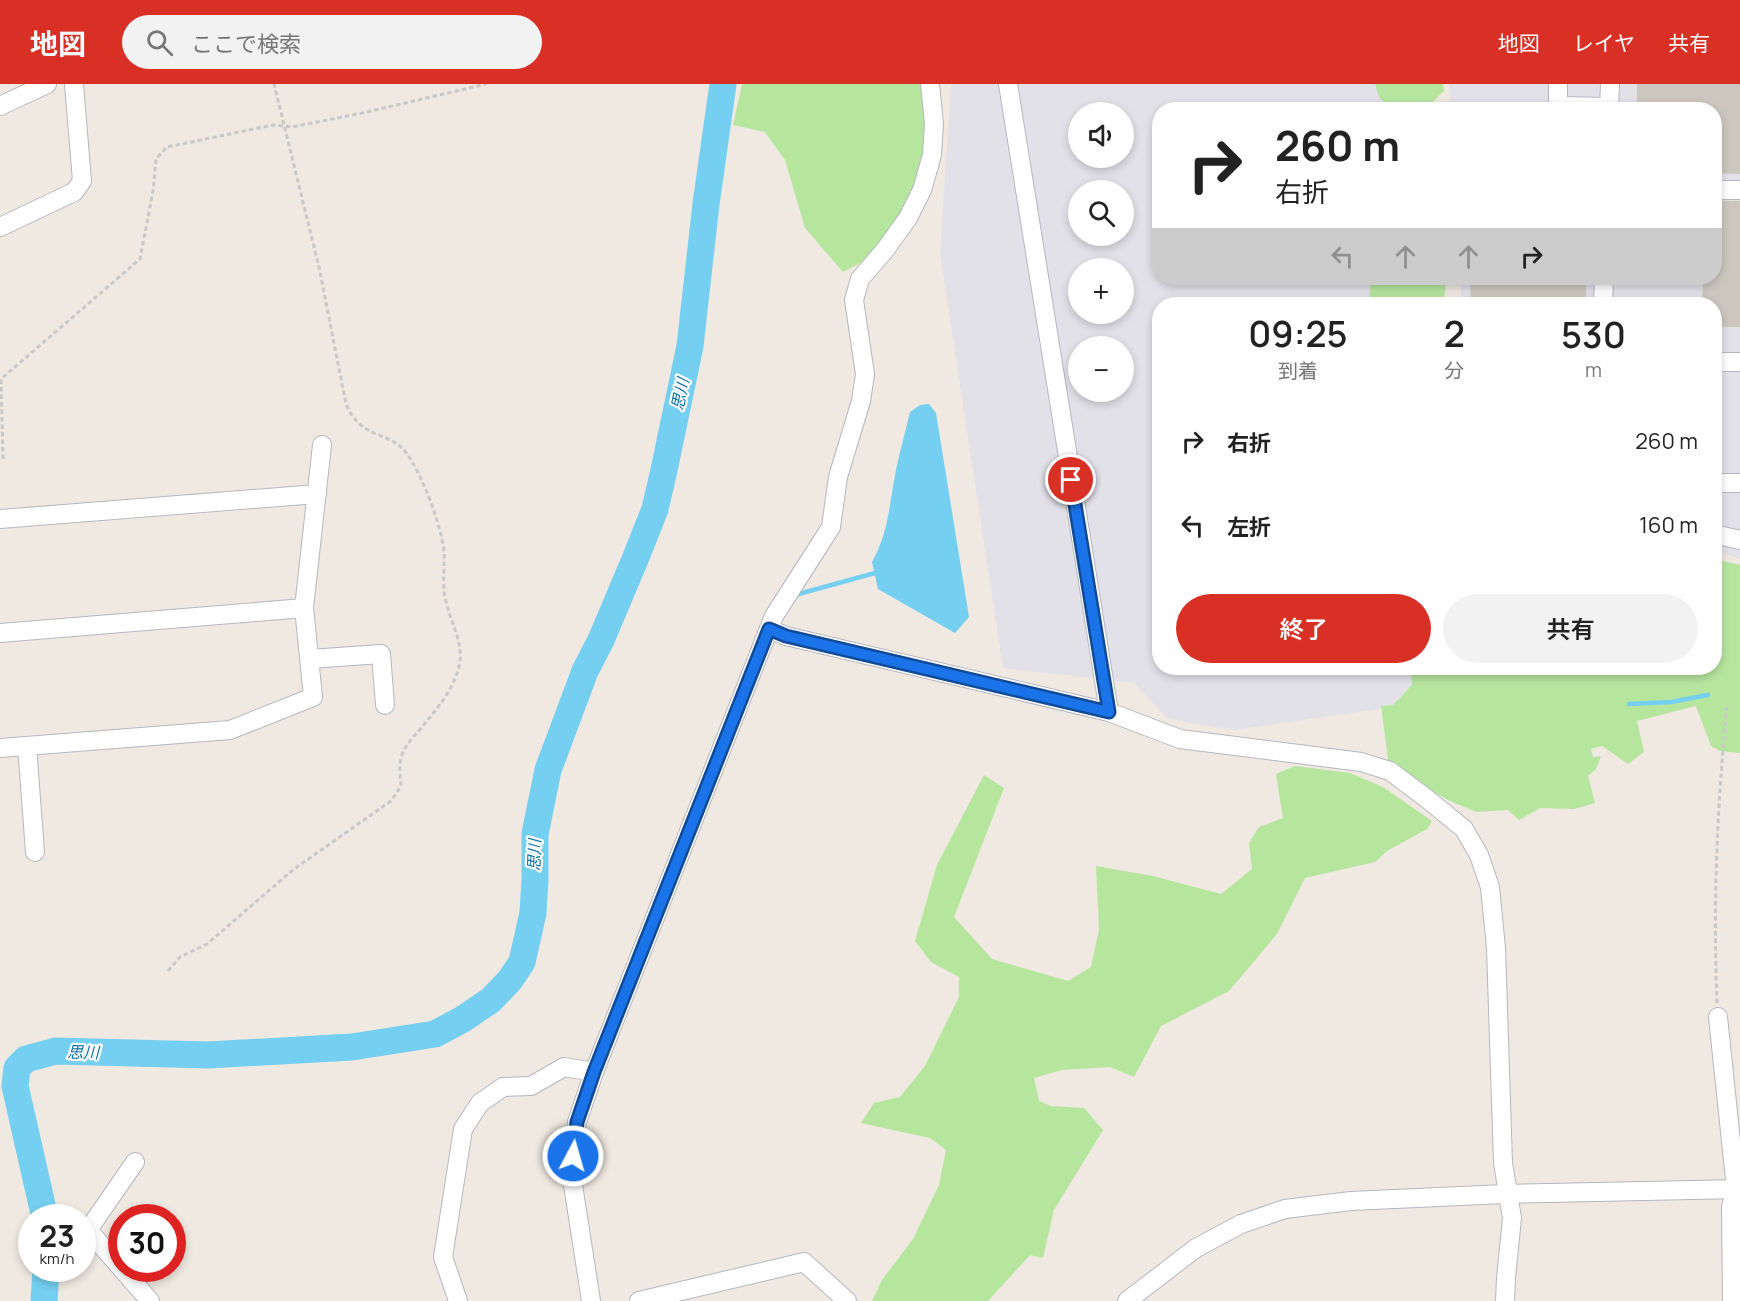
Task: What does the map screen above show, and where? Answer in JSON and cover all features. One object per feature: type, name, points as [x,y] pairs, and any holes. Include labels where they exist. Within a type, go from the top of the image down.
[{"type":"street","points":[[0,106],[47,84]]},
{"type":"street","points":[[0,227],[74,192],[81,181],[74,84]]},
{"type":"street","points":[[591,1301],[571,1172],[577,1122],[594,1072],[774,616],[831,527],[838,477],[861,401],[865,374],[854,300],[860,279],[908,218],[922,190],[932,155],[934,124],[930,84]]},
{"type":"street","points":[[1008,84],[1109,712]]},
{"type":"street","points":[[1558,84],[1558,102]]},
{"type":"street","points":[[1609,102],[1610,84]]},
{"type":"street","points":[[1722,190],[1740,190]]},
{"type":"street","points":[[1722,362],[1740,362]]},
{"type":"street","points":[[0,748],[230,730],[313,697],[304,608],[322,445]]},
{"type":"street","points":[[1722,483],[1740,483]]},
{"type":"street","points":[[0,519],[317,494]]},
{"type":"street","points":[[1722,536],[1740,540]]},
{"type":"street","points":[[0,633],[304,608]]},
{"type":"street","points":[[769,629],[786,636],[1109,712],[1180,740],[1361,762],[1390,771],[1464,830],[1479,855],[1490,887],[1496,948],[1503,1163],[1512,1218],[1505,1301]]},
{"type":"street","points":[[310,660],[381,654],[385,705]]},
{"type":"street","points":[[27,746],[35,852]]},
{"type":"street","points":[[1718,1017],[1738,1189],[1731,1207],[1732,1301]]},
{"type":"street","points":[[458,1301],[443,1257],[463,1129],[480,1103],[503,1087],[531,1086],[564,1067],[594,1072]]},
{"type":"street","points":[[108,1253],[88,1230],[135,1162]]},
{"type":"street","points":[[1127,1301],[1196,1248],[1241,1224],[1285,1209],[1351,1201],[1508,1194],[1738,1189]]},
{"type":"street","points":[[639,1301],[804,1262],[847,1301]]},
{"type":"street","points":[[133,1282],[150,1301]]},
{"type":"path","points":[[168,971],[180,957],[207,944],[294,869],[391,801],[401,786],[399,769],[404,750],[451,690],[460,665],[459,641],[445,596],[444,551],[436,518],[419,477],[407,452],[399,445],[364,429],[352,418],[346,404],[319,267],[274,84]]},
{"type":"path","points":[[3,459],[1,379],[140,259],[153,191],[156,159],[167,147],[273,125],[292,127],[486,84]]},
{"type":"path","points":[[1718,1017],[1715,947],[1722,758],[1727,707]]},
{"type":"shaded area","points":[[951,84],[1386,84],[1388,102],[1152,102],[1152,285],[1394,285],[1395,297],[1152,297],[1152,675],[1419,675],[1419,682],[1394,707],[1233,730],[1168,719],[1134,683],[1003,668],[940,253]]},
{"type":"shaded area","points":[[1449,84],[1740,84],[1740,559],[1722,553],[1722,297],[1461,297],[1461,285],[1722,285],[1722,102],[1450,102]]},
{"type":"green space","points":[[742,84],[924,84],[929,146],[911,198],[866,260],[843,272],[805,228],[785,160],[765,132],[733,125]]},
{"type":"green space","points":[[1375,84],[1443,84],[1444,91],[1432,102],[1384,102],[1379,97]]},
{"type":"green space","points":[[1370,285],[1445,285],[1445,297],[1370,297]]},
{"type":"green space","points":[[1722,561],[1740,565],[1740,753],[1720,751],[1711,746],[1696,706],[1637,721],[1644,752],[1628,764],[1602,746],[1591,749],[1593,757],[1601,756],[1596,769],[1588,776],[1595,803],[1574,809],[1540,808],[1519,820],[1508,810],[1476,812],[1448,800],[1389,766],[1381,706],[1393,705],[1412,685],[1411,675],[1722,675]]},
{"type":"green space","points":[[1295,766],[1350,773],[1383,787],[1432,821],[1427,829],[1387,851],[1375,862],[1305,878],[1277,934],[1229,991],[1161,1026],[1134,1077],[1110,1067],[1062,1070],[1034,1078],[1039,1101],[1051,1106],[1084,1108],[1103,1130],[1054,1210],[1043,1258],[1030,1255],[988,1301],[872,1301],[882,1280],[913,1239],[939,1185],[946,1150],[930,1138],[861,1123],[874,1103],[900,1097],[925,1066],[959,997],[959,977],[931,962],[915,941],[937,865],[984,775],[1004,788],[954,917],[992,959],[1068,981],[1091,967],[1099,929],[1096,866],[1153,876],[1221,894],[1252,869],[1249,843],[1259,827],[1283,818],[1276,774]]},
{"type":"water","points":[[929,404],[936,413],[969,617],[955,633],[878,589],[872,562],[884,532],[897,463],[910,412],[920,405]]},
{"type":"building","points":[[1637,84],[1740,84],[1740,174],[1722,173],[1722,102],[1637,102]]},
{"type":"building","points":[[1722,201],[1740,201],[1740,327],[1722,327],[1722,297],[1702,297],[1703,285],[1722,285]]},
{"type":"building","points":[[1470,285],[1586,285],[1586,297],[1471,297]]},
{"type":"waterway","name":"思川","points":[[42,1204],[15,1086],[17,1068],[26,1059],[56,1051],[208,1055],[352,1047],[435,1034],[491,1000],[510,980],[522,962],[533,913],[535,834],[548,770],[585,671],[601,640],[655,509],[664,470],[690,346],[706,204],[723,84]]},
{"type":"waterway","points":[[795,595],[875,573]]},
{"type":"waterway","points":[[1629,704],[1671,702],[1708,695]]},
{"type":"waterway","name":"思川","points":[[44,1301],[45,1282]]},
{"type":"route","points":[[573,1156],[577,1122],[594,1072],[769,629],[786,636],[1109,712],[1071,480]]}]
